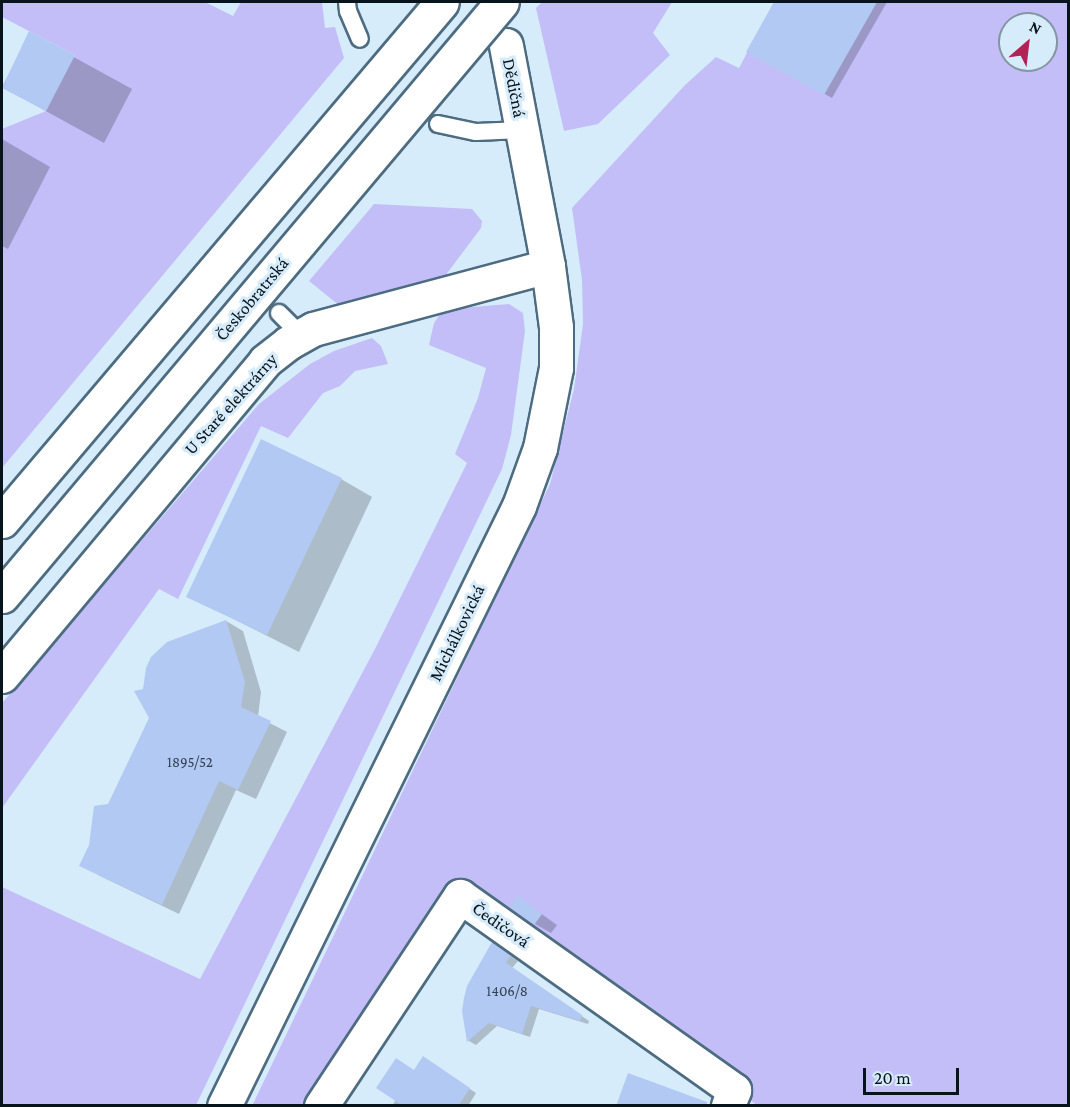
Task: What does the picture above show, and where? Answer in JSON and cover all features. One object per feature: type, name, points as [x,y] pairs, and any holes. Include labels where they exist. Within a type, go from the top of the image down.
[{"type":"street","points":[[2,520],[442,2]]},
{"type":"street","name":"Českobratrská","points":[[2,596],[502,2]]},
{"type":"street","name":"Dědičná","points":[[506,45],[522,130]]},
{"type":"street","name":"Michálkovická","points":[[224,1106],[528,487],[545,428],[555,368],[556,327],[548,266],[522,130]]},
{"type":"street","name":"U Staré elektrárny","points":[[2,676],[265,361],[291,324],[313,329],[548,266]]},
{"type":"street","name":"Čedičová","points":[[321,1106],[460,896],[734,1090],[728,1106]]},
{"type":"lane","points":[[347,2],[348,11],[360,39]]},
{"type":"lane","points":[[438,124],[476,132],[522,130]]},
{"type":"shaded area","points":[[2,2],[205,2],[233,16],[241,2],[322,2],[325,28],[335,27],[344,58],[2,468],[2,129],[46,111],[75,55],[2,17]]},
{"type":"shaded area","points":[[542,2],[672,2],[653,33],[670,55],[598,124],[564,131],[536,8]]},
{"type":"shaded area","points":[[774,2],[1068,2],[1068,1105],[757,1105],[450,889],[304,1105],[252,1106],[550,484],[574,389],[583,324],[582,280],[572,208],[685,85],[716,57],[739,68]]},
{"type":"shaded area","points":[[374,204],[472,209],[482,221],[481,228],[445,276],[340,306],[309,281]]},
{"type":"shaded area","points":[[509,304],[523,313],[525,331],[511,435],[502,469],[196,1105],[2,1106],[2,887],[200,979],[376,647],[467,463],[455,454],[478,398],[486,368],[429,345],[434,323],[440,314],[448,309]]},
{"type":"shaded area","points":[[372,338],[381,346],[388,364],[355,371],[340,386],[323,393],[288,438],[261,426],[178,599],[159,589],[2,808],[2,703],[259,404],[310,364],[334,351]]},
{"type":"building","points":[[774,2],[877,2],[824,95],[746,52]]},
{"type":"building","points":[[29,31],[75,55],[46,111],[2,88]]},
{"type":"building","points":[[261,439],[342,478],[267,635],[186,597]]},
{"type":"building","points":[[226,620],[245,682],[241,707],[271,721],[238,790],[219,781],[162,905],[79,866],[89,845],[94,806],[108,804],[149,718],[134,691],[143,689],[146,668],[151,657],[167,642]]},
{"type":"building","points":[[517,895],[542,914],[534,925],[510,908]]},
{"type":"building","points":[[492,942],[511,955],[506,963],[582,1015],[580,1021],[531,1006],[522,1034],[489,1023],[467,1042],[462,1011],[467,986]]},
{"type":"building","points":[[423,1056],[470,1088],[458,1106],[403,1106],[376,1088],[396,1058],[414,1070]]},
{"type":"building","points":[[628,1073],[707,1102],[707,1106],[616,1106]]}]
